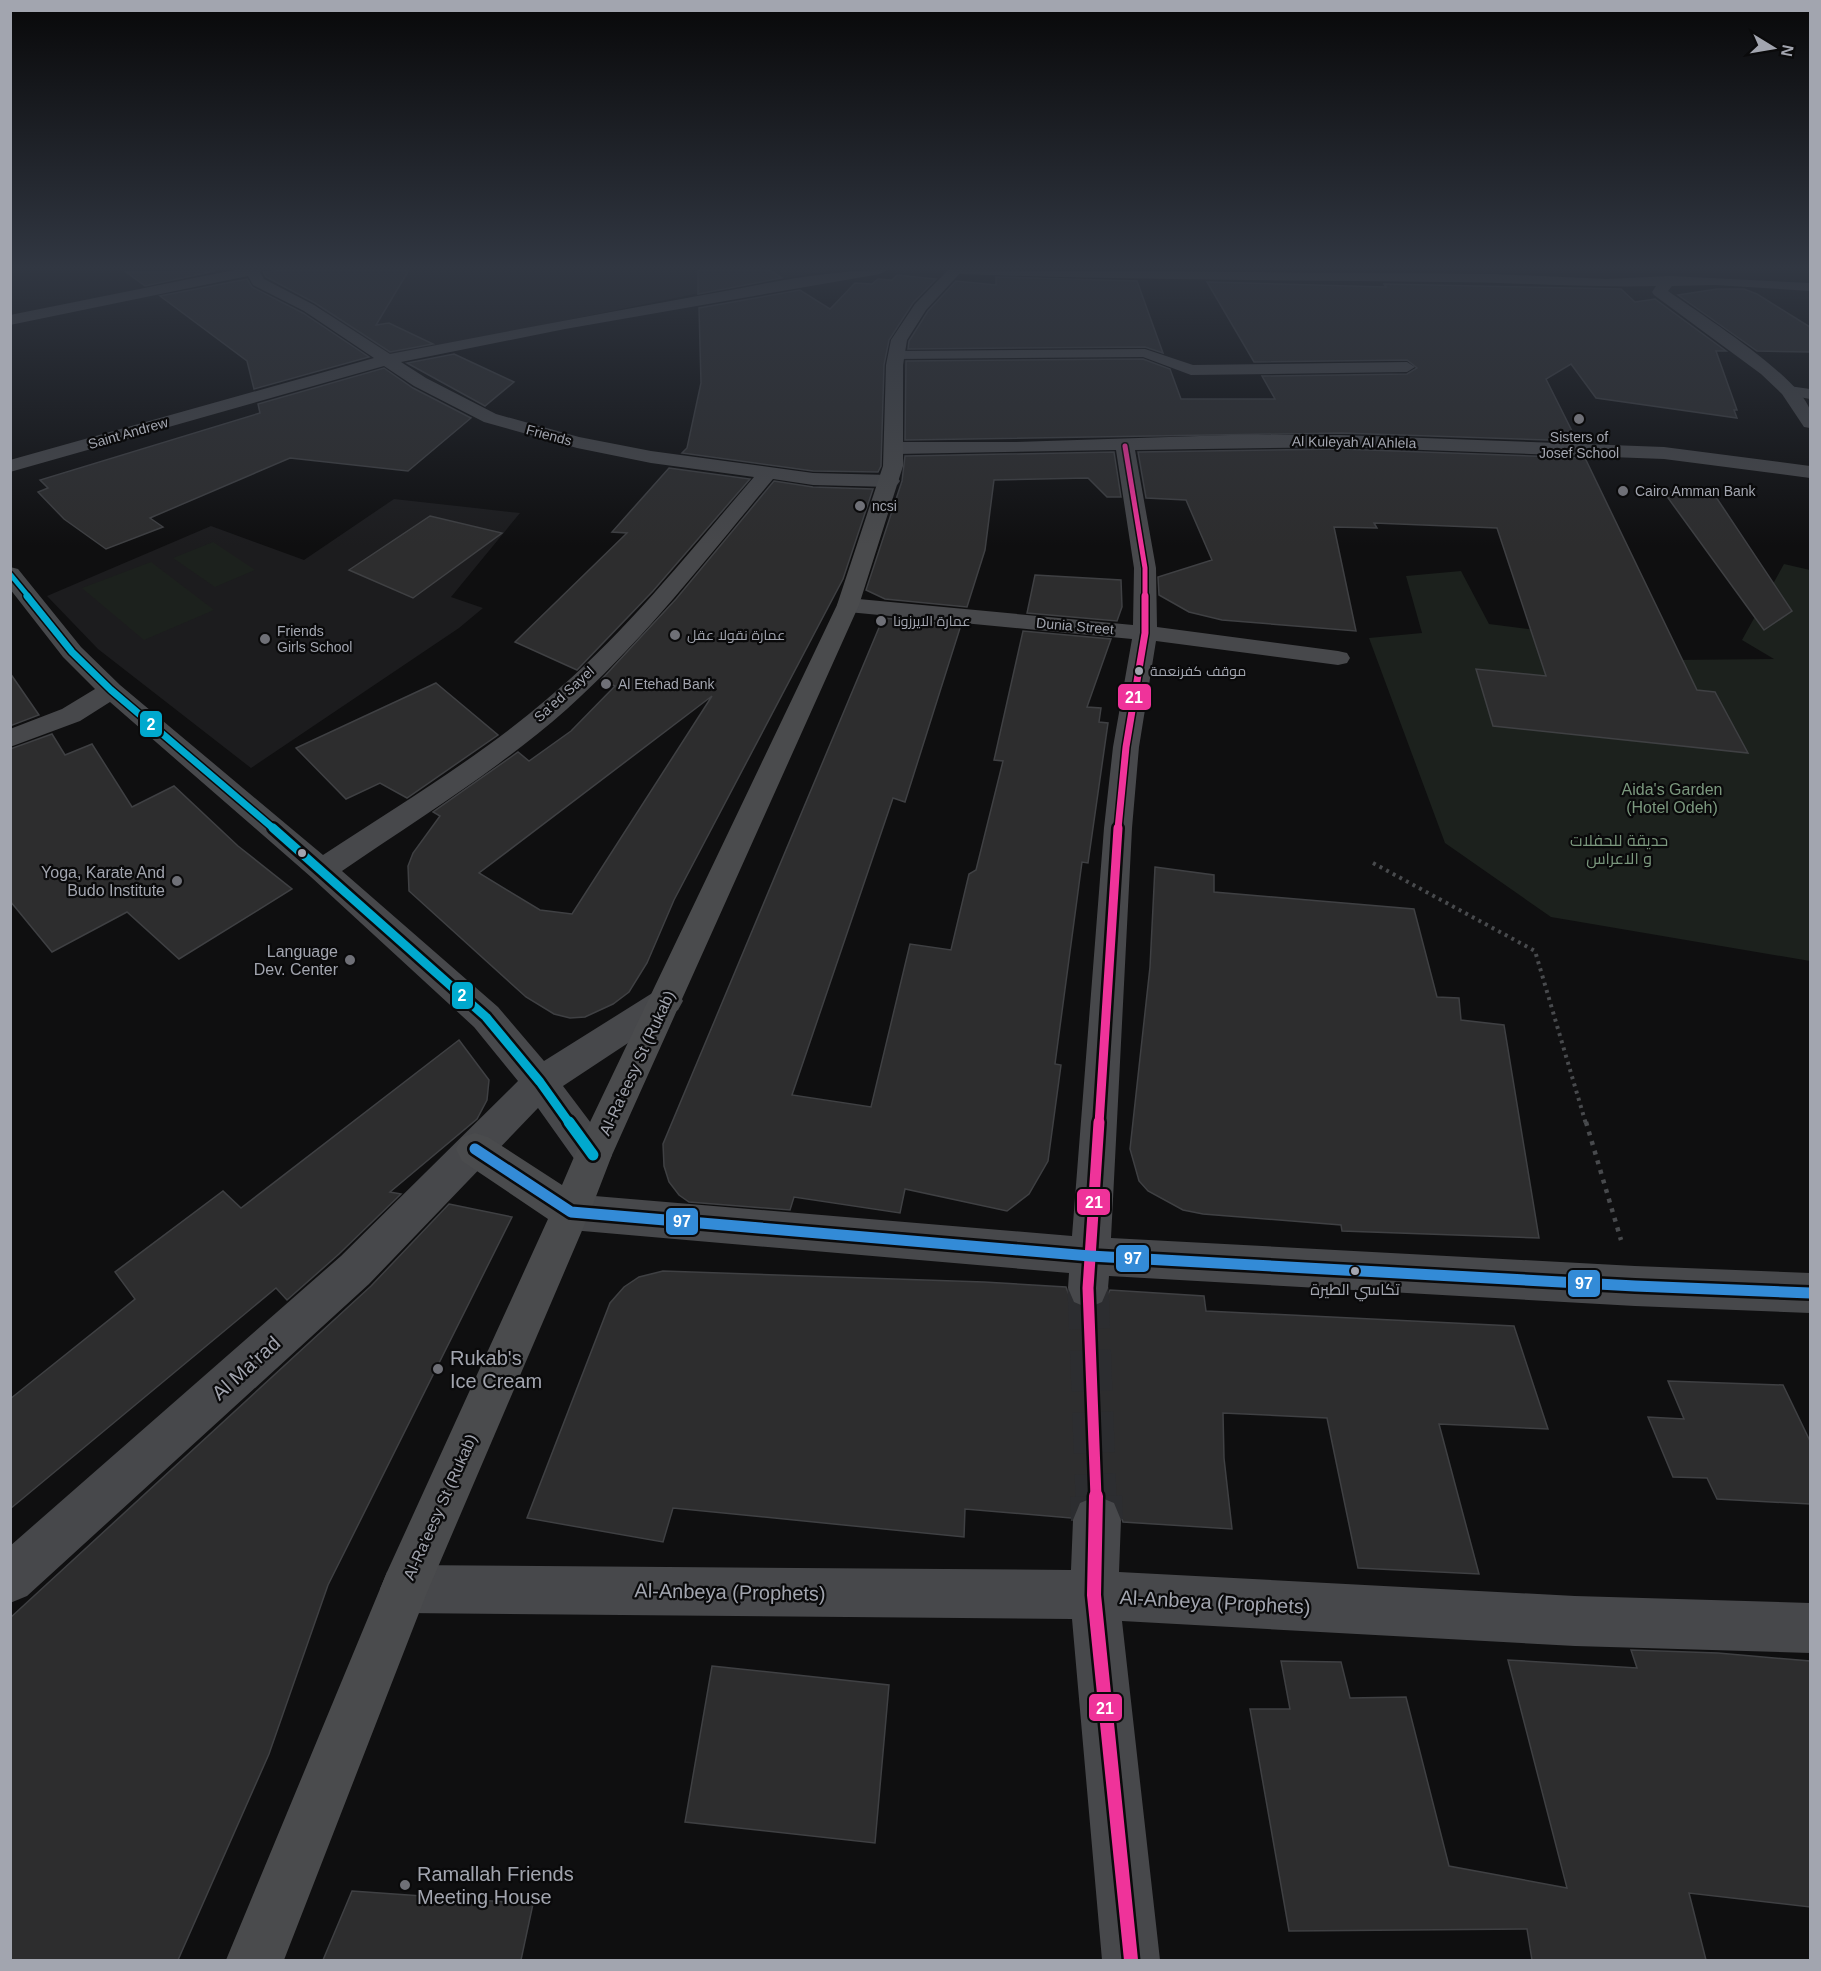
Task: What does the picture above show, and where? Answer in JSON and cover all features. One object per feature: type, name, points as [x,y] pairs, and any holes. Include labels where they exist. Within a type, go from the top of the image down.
[{"type":"main road","name":"Al-Ra'eesy St (Rukab)","points":[[255,1960],[404,1589],[571,1212],[593,1155],[848,605],[890,481],[896,448],[896,362]]},
{"type":"main road","points":[[475,1149],[571,1212]]},
{"type":"street","name":"Saint Andrew","points":[[10,466],[379,362]]},
{"type":"street","name":"Friends","points":[[389,362],[420,382],[490,417],[577,442],[651,457],[767,474],[813,479],[890,481]]},
{"type":"street","points":[[1755,362],[1789,391],[1810,423]]},
{"type":"street","name":"Al Kuleyah Al Ahlela","points":[[896,448],[1341,441],[1664,453],[1810,472]]},
{"type":"street","points":[[1089,1272],[1118,828],[1126,747],[1146,633],[1145,568],[1125,446]]},
{"type":"street","name":"Sa’ed Sayel","points":[[322,870],[455,781],[556,704],[624,638],[767,474]]},
{"type":"street","points":[[10,573],[72,652],[111,690],[322,870],[486,1017],[540,1082],[593,1155]]},
{"type":"street","name":"Dunia Street","points":[[848,605],[1146,633],[1338,658]]},
{"type":"street","points":[[10,739],[71,715],[111,690]]},
{"type":"street","name":"Al Ma'rad","points":[[10,1579],[356,1270],[540,1082],[666,1001]]},
{"type":"street","points":[[571,1212],[1089,1272],[1635,1286],[1810,1293]]},
{"type":"street","points":[[1096,1520],[1094,1595],[1131,1960]]},
{"type":"street","name":"Al-Anbeya (Prophets)","points":[[404,1589],[1094,1595],[1575,1621],[1810,1628]]},
{"type":"lane","points":[[1169,362],[1191,370],[1407,367]]},
{"type":"lane","points":[[1789,391],[1810,394]]},
{"type":"path","points":[[1373,863],[1535,951],[1635,1286]]},
{"type":"shaded area","name":"Friends Girls School","points":[[394,499],[520,513],[451,597],[483,608],[459,628],[251,768],[98,649],[47,596],[211,526],[304,560]]},
{"type":"green space","points":[[213,542],[255,570],[215,587],[173,558]]},
{"type":"green space","points":[[151,562],[214,610],[144,640],[82,588]]},
{"type":"green space","name":"Aida's Garden (Hotel Odeh)","points":[[1784,564],[1810,570],[1810,961],[1551,917],[1445,843],[1369,638],[1422,633],[1406,576],[1461,571],[1489,624],[1536,630],[1571,661],[1774,659],[1742,640]]},
{"type":"building","points":[[247,362],[351,362],[254,389]]},
{"type":"building","points":[[471,362],[514,382],[485,406],[407,363]]},
{"type":"building","points":[[700,362],[885,362],[881,466],[878,472],[813,471],[682,453],[687,448],[701,383]]},
{"type":"building","points":[[906,362],[1151,362],[1170,369],[1181,399],[1275,399],[1262,376],[1407,374],[1417,368],[1409,362],[1720,362],[1737,410],[1734,410],[1737,418],[1596,398],[1571,364],[1546,379],[1577,441],[1341,433],[905,440]]},
{"type":"building","points":[[384,368],[413,388],[471,418],[408,471],[290,458],[150,518],[163,527],[106,549],[64,519],[38,492],[48,488],[40,480],[260,413],[258,404]]},
{"type":"building","points":[[1341,449],[1585,458],[1697,690],[1715,692],[1748,753],[1493,726],[1476,669],[1546,676],[1497,528],[1374,523],[1377,528],[1334,527],[1356,631],[1222,620],[1189,612],[1159,595],[1158,577],[1212,560],[1186,500],[1146,498],[1138,452]]},
{"type":"building","points":[[1114,452],[1121,497],[1107,497],[1088,478],[994,480],[985,550],[967,607],[885,599],[866,590],[902,481],[905,456]]},
{"type":"building","points":[[669,468],[750,479],[653,591],[577,670],[515,642],[627,533],[612,532]]},
{"type":"building","points":[[774,481],[813,487],[873,489],[843,579],[674,900],[647,963],[629,992],[613,1004],[585,1017],[570,1018],[554,1014],[526,997],[409,891],[408,866],[413,853],[440,816],[433,812],[518,752],[529,761],[571,731],[615,686],[601,680],[676,599]],"holes":[[[712,696],[572,914],[540,910],[479,873]]]},
{"type":"building","points":[[1663,491],[1716,497],[1792,611],[1764,630]]},
{"type":"building","points":[[430,516],[502,533],[413,598],[349,570]]},
{"type":"building","points":[[1035,575],[1121,580],[1122,607],[1117,621],[1027,613]]},
{"type":"building","points":[[883,618],[961,625],[905,802],[893,798],[792,1095],[871,1107],[910,944],[951,950],[969,874],[976,870],[1003,761],[994,760],[1023,631],[1111,639],[1087,707],[1101,708],[1099,722],[1108,723],[1088,863],[1082,862],[1055,1064],[1061,1065],[1048,1161],[1029,1194],[1007,1211],[905,1189],[900,1213],[794,1197],[790,1210],[689,1202],[679,1195],[669,1182],[664,1166],[663,1144]]},
{"type":"building","points":[[10,673],[39,715],[10,726]]},
{"type":"building","points":[[436,683],[498,735],[407,798],[380,783],[346,799],[296,748]]},
{"type":"building","points":[[52,734],[65,755],[92,744],[132,807],[174,786],[238,846],[292,889],[179,959],[127,912],[52,952],[10,901],[10,749]]},
{"type":"building","points":[[1155,867],[1214,875],[1214,892],[1414,909],[1437,997],[1459,998],[1461,1020],[1504,1025],[1539,1238],[1342,1231],[1341,1225],[1203,1214],[1183,1210],[1148,1191],[1139,1181],[1130,1149],[1150,967]]},
{"type":"building","points":[[459,1040],[489,1080],[487,1100],[477,1119],[390,1192],[401,1194],[287,1300],[276,1288],[10,1509],[10,1399],[135,1299],[115,1272],[223,1191],[241,1208]]},
{"type":"building","points":[[449,1204],[512,1217],[328,1585],[269,1754],[178,1960],[10,1960],[10,1618],[371,1286]]},
{"type":"building","points":[[663,1271],[1066,1287],[1072,1303],[1087,1310],[1103,1304],[1110,1290],[1204,1296],[1206,1311],[1514,1326],[1548,1429],[1439,1424],[1479,1574],[1358,1568],[1327,1418],[1223,1413],[1224,1458],[1232,1529],[1123,1522],[1116,1502],[1098,1494],[1079,1501],[1071,1518],[965,1509],[964,1537],[673,1508],[663,1542],[527,1518],[610,1303],[624,1287],[639,1277]]},
{"type":"building","points":[[1668,1381],[1783,1385],[1810,1441],[1810,1504],[1717,1499],[1707,1478],[1673,1477],[1648,1417],[1684,1419]]},
{"type":"building","points":[[1631,1650],[1718,1653],[1810,1661],[1810,1907],[1689,1893],[1706,1960],[1532,1960],[1527,1929],[1289,1931],[1250,1709],[1290,1709],[1281,1661],[1341,1662],[1350,1698],[1406,1697],[1449,1866],[1567,1888],[1508,1660],[1637,1668]]},
{"type":"building","points":[[712,1666],[889,1685],[875,1843],[685,1822]]},
{"type":"building","points":[[352,1891],[533,1904],[521,1960],[323,1960]]},
{"type":"tunnel","points":[[1088,1288],[1096,1497]]},
{"type":"tunnel","points":[[1096,1496],[1097,1520]]},
{"type":"transit line","name":"21","points":[[1125,446],[1145,568],[1145,633],[1126,747],[1118,828],[1088,1288],[1097,1520],[1094,1595],[1131,1960]]},
{"type":"transit line","name":"2","points":[[10,574],[72,652],[111,690],[322,870],[486,1017],[540,1082],[593,1155]]},
{"type":"transit line","name":"97","points":[[475,1149],[571,1212],[1090,1256],[1635,1286],[1810,1293]]},
{"type":"place","name":"Sisters of Josef School","points":[[1579,419]]},
{"type":"place","name":"Cairo Amman Bank","points":[[1623,491]]},
{"type":"place","name":"ncsi","points":[[860,506]]},
{"type":"place","name":"عمارة الايرزونا","points":[[881,621]]},
{"type":"place","name":"عمارة نقولا عقل","points":[[675,635]]},
{"type":"place","name":"Friends Girls School","points":[[265,639]]},
{"type":"place","name":"موقف كفرنعمة","points":[[1139,671]]},
{"type":"place","name":"Al Etehad Bank","points":[[606,684]]},
{"type":"place","name":"Yoga, Karate And Budo Institute","points":[[177,881]]},
{"type":"place","name":"Language Dev. Center","points":[[350,960]]},
{"type":"place","name":"تكاسي الطيرة","points":[[1355,1271]]},
{"type":"place","name":"Rukab's Ice Cream","points":[[438,1369]]},
{"type":"place","name":"Ramallah Friends Meeting House","points":[[405,1885]]},
{"type":"park label","name":"حديقة للحفلات و الاعراس","points":[[1619,849]]}]
